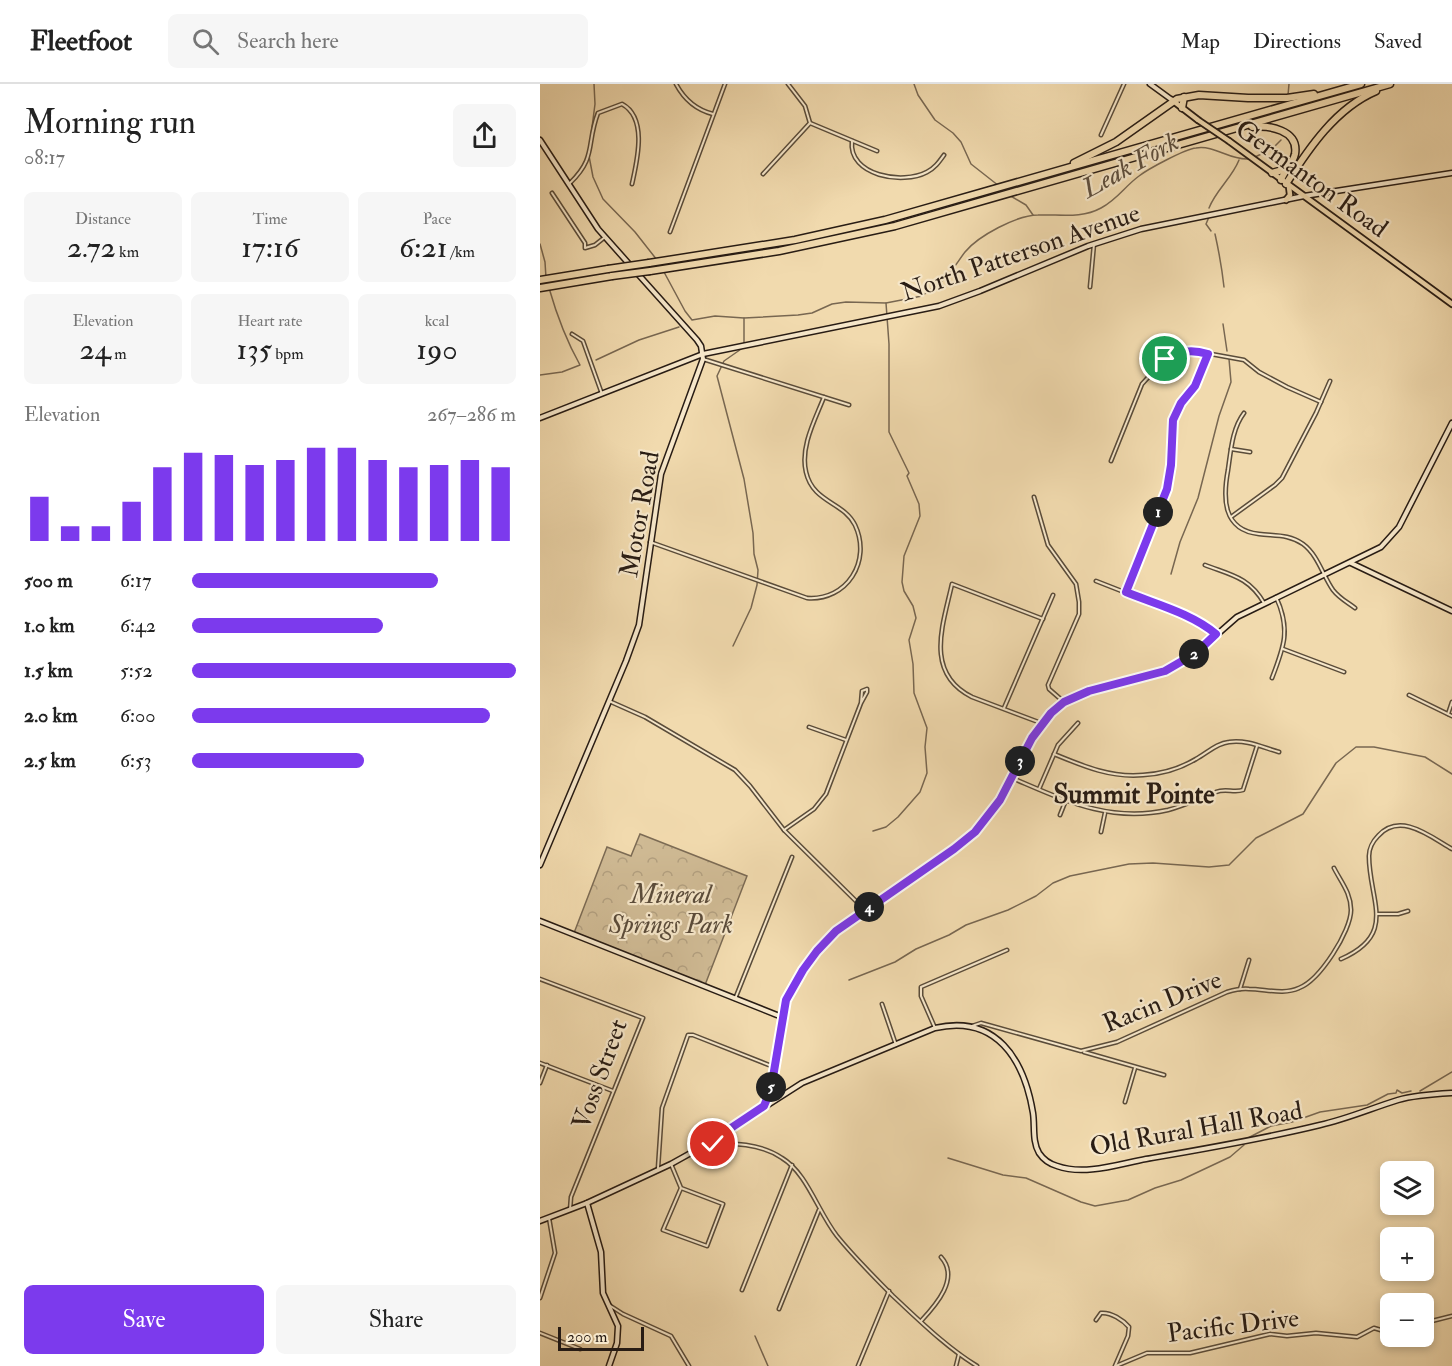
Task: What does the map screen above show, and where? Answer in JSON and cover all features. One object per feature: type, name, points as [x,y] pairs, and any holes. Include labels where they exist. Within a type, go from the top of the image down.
[{"type":"highway","points":[[540,280],[774,243],[855,227],[944,204],[1361,84]]},
{"type":"highway","points":[[540,288],[778,251],[867,233],[1390,84]]},
{"type":"highway","points":[[1285,183],[1324,131],[1342,112],[1367,96],[1398,84]]},
{"type":"highway","points":[[1054,172],[1116,142],[1173,100],[1199,95],[1287,98],[1347,88]]},
{"type":"highway","points":[[1182,108],[1184,97]]},
{"type":"highway","points":[[1234,130],[1268,126],[1285,133],[1293,141],[1296,151],[1292,162],[1286,168],[1272,173]]},
{"type":"highway","points":[[1285,183],[1286,168]]},
{"type":"main road","name":"Germanton Road","points":[[1150,84],[1452,304]]},
{"type":"main road","points":[[540,140],[605,237],[689,330],[699,343],[703,354]]},
{"type":"main road","name":"North Patterson Avenue","points":[[540,418],[703,354],[939,306],[1094,244],[1141,229],[1304,196],[1452,173]]},
{"type":"main road","points":[[1285,183],[1291,193],[1286,200]]},
{"type":"main road","name":"Motor Road","points":[[540,865],[639,625],[661,474],[703,354]]},
{"type":"main road","points":[[764,1106],[771,1089],[786,1000],[817,951],[836,931],[975,832],[1000,800],[1041,723],[1064,702],[1089,691],[1165,671],[1196,653],[1237,617],[1381,547],[1396,531],[1452,423]]},
{"type":"main road","points":[[1350,563],[1452,611]]},
{"type":"main road","points":[[540,921],[782,1017]]},
{"type":"main road","name":"Old Rural Hall Road","points":[[540,1221],[587,1203],[658,1168],[671,1164],[707,1144],[802,1083],[935,1028],[951,1024],[972,1026],[998,1038],[1014,1058],[1026,1085],[1033,1113],[1034,1141],[1039,1153],[1048,1162],[1068,1169],[1098,1168],[1262,1138],[1322,1125],[1413,1097],[1452,1093]]},
{"type":"main road","points":[[587,1203],[600,1245],[602,1288],[616,1321],[618,1332],[617,1343],[609,1366]]},
{"type":"street","points":[[676,84],[682,95],[694,105],[713,114]]},
{"type":"street","points":[[670,232],[725,84]]},
{"type":"street","points":[[788,84],[805,106],[810,123]]},
{"type":"street","points":[[1101,135],[1124,84]]},
{"type":"street","points":[[568,185],[582,172],[587,163],[598,113],[622,104],[631,111],[639,134],[632,184]]},
{"type":"street","points":[[810,123],[877,152]]},
{"type":"street","points":[[763,174],[810,123]]},
{"type":"street","points":[[852,141],[854,155],[859,163],[872,172],[890,177],[910,177],[928,172],[944,155]]},
{"type":"street","points":[[552,194],[585,243],[585,248],[595,245],[605,237]]},
{"type":"street","points":[[1090,287],[1094,244]]},
{"type":"street","points":[[572,334],[583,341],[602,394]]},
{"type":"street","points":[[1110,461],[1140,388],[1165,359],[1175,354],[1190,350],[1244,360],[1259,372],[1321,402]]},
{"type":"street","points":[[1126,592],[1167,489],[1171,465],[1173,420],[1181,403],[1195,386],[1208,354]]},
{"type":"street","points":[[703,359],[849,405]]},
{"type":"street","points":[[1230,517],[1280,481],[1330,381]]},
{"type":"street","points":[[650,542],[804,597],[823,597],[844,587],[851,580],[860,561],[858,532],[852,519],[825,501],[812,488],[804,463],[806,445],[824,396]]},
{"type":"street","points":[[1244,413],[1236,424],[1224,493],[1230,517],[1240,527],[1251,532],[1282,535],[1301,543],[1313,555],[1337,595],[1354,608]]},
{"type":"street","points":[[1231,449],[1250,452]]},
{"type":"street","points":[[1034,496],[1048,545],[1074,581],[1078,591],[1079,614],[1048,685],[1049,689],[1064,702]]},
{"type":"street","points":[[1205,565],[1247,582],[1257,590],[1264,603]]},
{"type":"street","points":[[1096,581],[1193,619],[1216,634]]},
{"type":"street","points":[[1041,723],[972,697],[962,691],[944,670],[940,640],[952,584],[1043,619]]},
{"type":"street","points":[[1004,709],[1053,595]]},
{"type":"street","points":[[1272,678],[1283,649],[1285,623],[1276,597]]},
{"type":"street","points":[[1283,649],[1344,672]]},
{"type":"street","points":[[1409,695],[1452,716]]},
{"type":"street","points":[[609,701],[656,722],[731,767],[750,786],[784,830],[865,910]]},
{"type":"street","points":[[1447,714],[1452,702]]},
{"type":"street","points":[[784,830],[820,802],[831,783],[861,703]]},
{"type":"street","points":[[1039,789],[1053,754],[1065,736],[1078,723]]},
{"type":"street","points":[[809,727],[846,741]]},
{"type":"street","points":[[1053,754],[1105,773],[1142,775],[1167,771],[1229,742],[1245,743],[1279,752]]},
{"type":"street","points":[[1012,778],[1066,801],[1105,813],[1169,810],[1218,790],[1243,790],[1257,746]]},
{"type":"street","points":[[1060,815],[1066,801]]},
{"type":"street","points":[[1101,832],[1105,813]]},
{"type":"street","points":[[1341,959],[1360,949],[1370,938],[1377,914],[1369,854],[1373,842],[1381,832],[1395,826],[1409,825],[1452,849]]},
{"type":"street","points":[[735,999],[792,857]]},
{"type":"street","name":"Racin Drive","points":[[972,1026],[981,1023],[1081,1051],[1117,1042],[1227,992],[1240,989],[1280,991],[1300,988],[1308,983],[1330,958],[1347,925],[1351,911],[1348,892],[1334,868]]},
{"type":"street","points":[[1377,914],[1398,914],[1408,911]]},
{"type":"street","points":[[935,1028],[921,996],[921,987],[1007,950]]},
{"type":"street","points":[[1240,989],[1248,960]]},
{"type":"street","name":"Voss Street","points":[[540,979],[643,1018],[571,1197],[570,1210]]},
{"type":"street","points":[[882,1004],[896,1045]]},
{"type":"street","points":[[658,1168],[662,1108],[688,1035],[774,1067]]},
{"type":"street","points":[[1081,1051],[1164,1075]]},
{"type":"street","points":[[540,1063],[614,1092]]},
{"type":"street","points":[[540,1083],[547,1065]]},
{"type":"street","points":[[1125,1102],[1136,1068]]},
{"type":"street","points":[[707,1144],[755,1146],[775,1154],[792,1165],[801,1175],[819,1210],[847,1248],[920,1322],[977,1366]]},
{"type":"street","points":[[671,1164],[681,1188],[663,1230],[707,1246],[723,1204],[681,1188]]},
{"type":"street","points":[[742,1290],[792,1165]]},
{"type":"street","points":[[779,1309],[819,1210]]},
{"type":"street","points":[[540,1298],[555,1253],[549,1218]]},
{"type":"street","points":[[920,1322],[945,1289],[948,1269],[942,1257]]},
{"type":"street","points":[[858,1366],[889,1292]]},
{"type":"street","points":[[609,1305],[671,1336],[689,1366]]},
{"type":"street","points":[[1096,1320],[1104,1312],[1129,1327],[1128,1336],[1115,1366]]},
{"type":"street","points":[[1434,1320],[1452,1316]]},
{"type":"street","name":"Pacific Drive","points":[[1115,1366],[1147,1353],[1190,1353],[1270,1334],[1287,1336],[1316,1333],[1357,1337],[1374,1328],[1380,1330]]},
{"type":"street","points":[[540,1333],[580,1349]]},
{"type":"street","points":[[957,1366],[959,1354]]},
{"type":"green space","name":"Mineral Springs Park","points":[[640,834],[747,876],[705,985],[574,933],[607,847],[631,856]]},
{"type":"waterway","points":[[590,143],[595,104],[594,84]]},
{"type":"waterway","points":[[914,84],[918,95],[935,120],[961,142],[971,164],[999,186]]},
{"type":"waterway","name":"Leak Fork","points":[[1288,95],[1289,84]]},
{"type":"waterway","name":"Leak Fork","points":[[1255,157],[1272,149],[1281,140]]},
{"type":"waterway","name":"Leak Fork","points":[[943,280],[971,246],[1009,222],[1038,215],[1086,214],[1112,201],[1144,173],[1184,152],[1203,148],[1248,159]]},
{"type":"waterway","points":[[589,156],[593,177],[603,199],[635,232],[657,260]]},
{"type":"waterway","points":[[1209,208],[1239,160]]},
{"type":"waterway","points":[[1009,195],[1026,205],[1033,215]]},
{"type":"waterway","points":[[1209,217],[1206,224],[1211,231]]},
{"type":"waterway","points":[[1215,234],[1224,287]]},
{"type":"waterway","points":[[540,244],[546,278]]},
{"type":"waterway","name":"Leak Fork","points":[[664,272],[692,320],[715,316],[744,318],[798,315],[846,302],[886,303],[922,296],[938,284]]},
{"type":"waterway","name":"Leak Fork","points":[[939,284],[942,281]]},
{"type":"waterway","points":[[540,375],[562,372],[580,365],[562,328],[549,288]]},
{"type":"waterway","points":[[873,831],[886,827],[898,817],[920,792],[927,773],[925,747],[927,728],[914,693],[909,640],[916,618],[902,582],[904,556],[920,516],[919,504],[907,476],[909,473],[889,432],[889,344],[886,303]]},
{"type":"waterway","points":[[733,646],[751,608],[758,570],[744,479],[717,376],[724,361],[744,347],[744,318]]},
{"type":"waterway","points":[[1223,324],[1227,351]]},
{"type":"waterway","name":"Leak Fork","points":[[596,360],[639,340],[679,327]]},
{"type":"waterway","points":[[1171,574],[1180,542],[1198,498],[1219,416],[1231,382],[1229,359]]},
{"type":"waterway","points":[[849,980],[895,962],[916,949],[966,925],[1008,910],[1036,896],[1053,883],[1070,876],[1129,864],[1153,863],[1209,867],[1229,865],[1256,838],[1303,814],[1336,763],[1356,747],[1374,747],[1425,757],[1452,774]]},
{"type":"waterway","points":[[1420,1091],[1452,1072]]},
{"type":"waterway","points":[[1248,1138],[1271,1126],[1292,1122],[1320,1112],[1367,1105],[1388,1094],[1396,1093],[1397,1090],[1402,1093],[1411,1091]]},
{"type":"waterway","points":[[948,1158],[1003,1175],[1026,1178],[1095,1206],[1128,1200],[1181,1180],[1230,1157],[1244,1145]]},
{"type":"waterway","points":[[755,1336],[768,1366]]},
{"type":"district","name":"Summit Pointe","points":[[1134,794]]},
{"type":"route","points":[[713,1144],[707,1144],[764,1106],[771,1089],[786,1000],[817,951],[836,931],[954,849],[984,823],[1000,800],[1041,723],[1064,702],[1080,694],[1150,676],[1181,663],[1196,653],[1216,634],[1193,619],[1126,592],[1167,489],[1171,465],[1173,420],[1181,403],[1195,386],[1208,354],[1190,350],[1165,359]]}]
